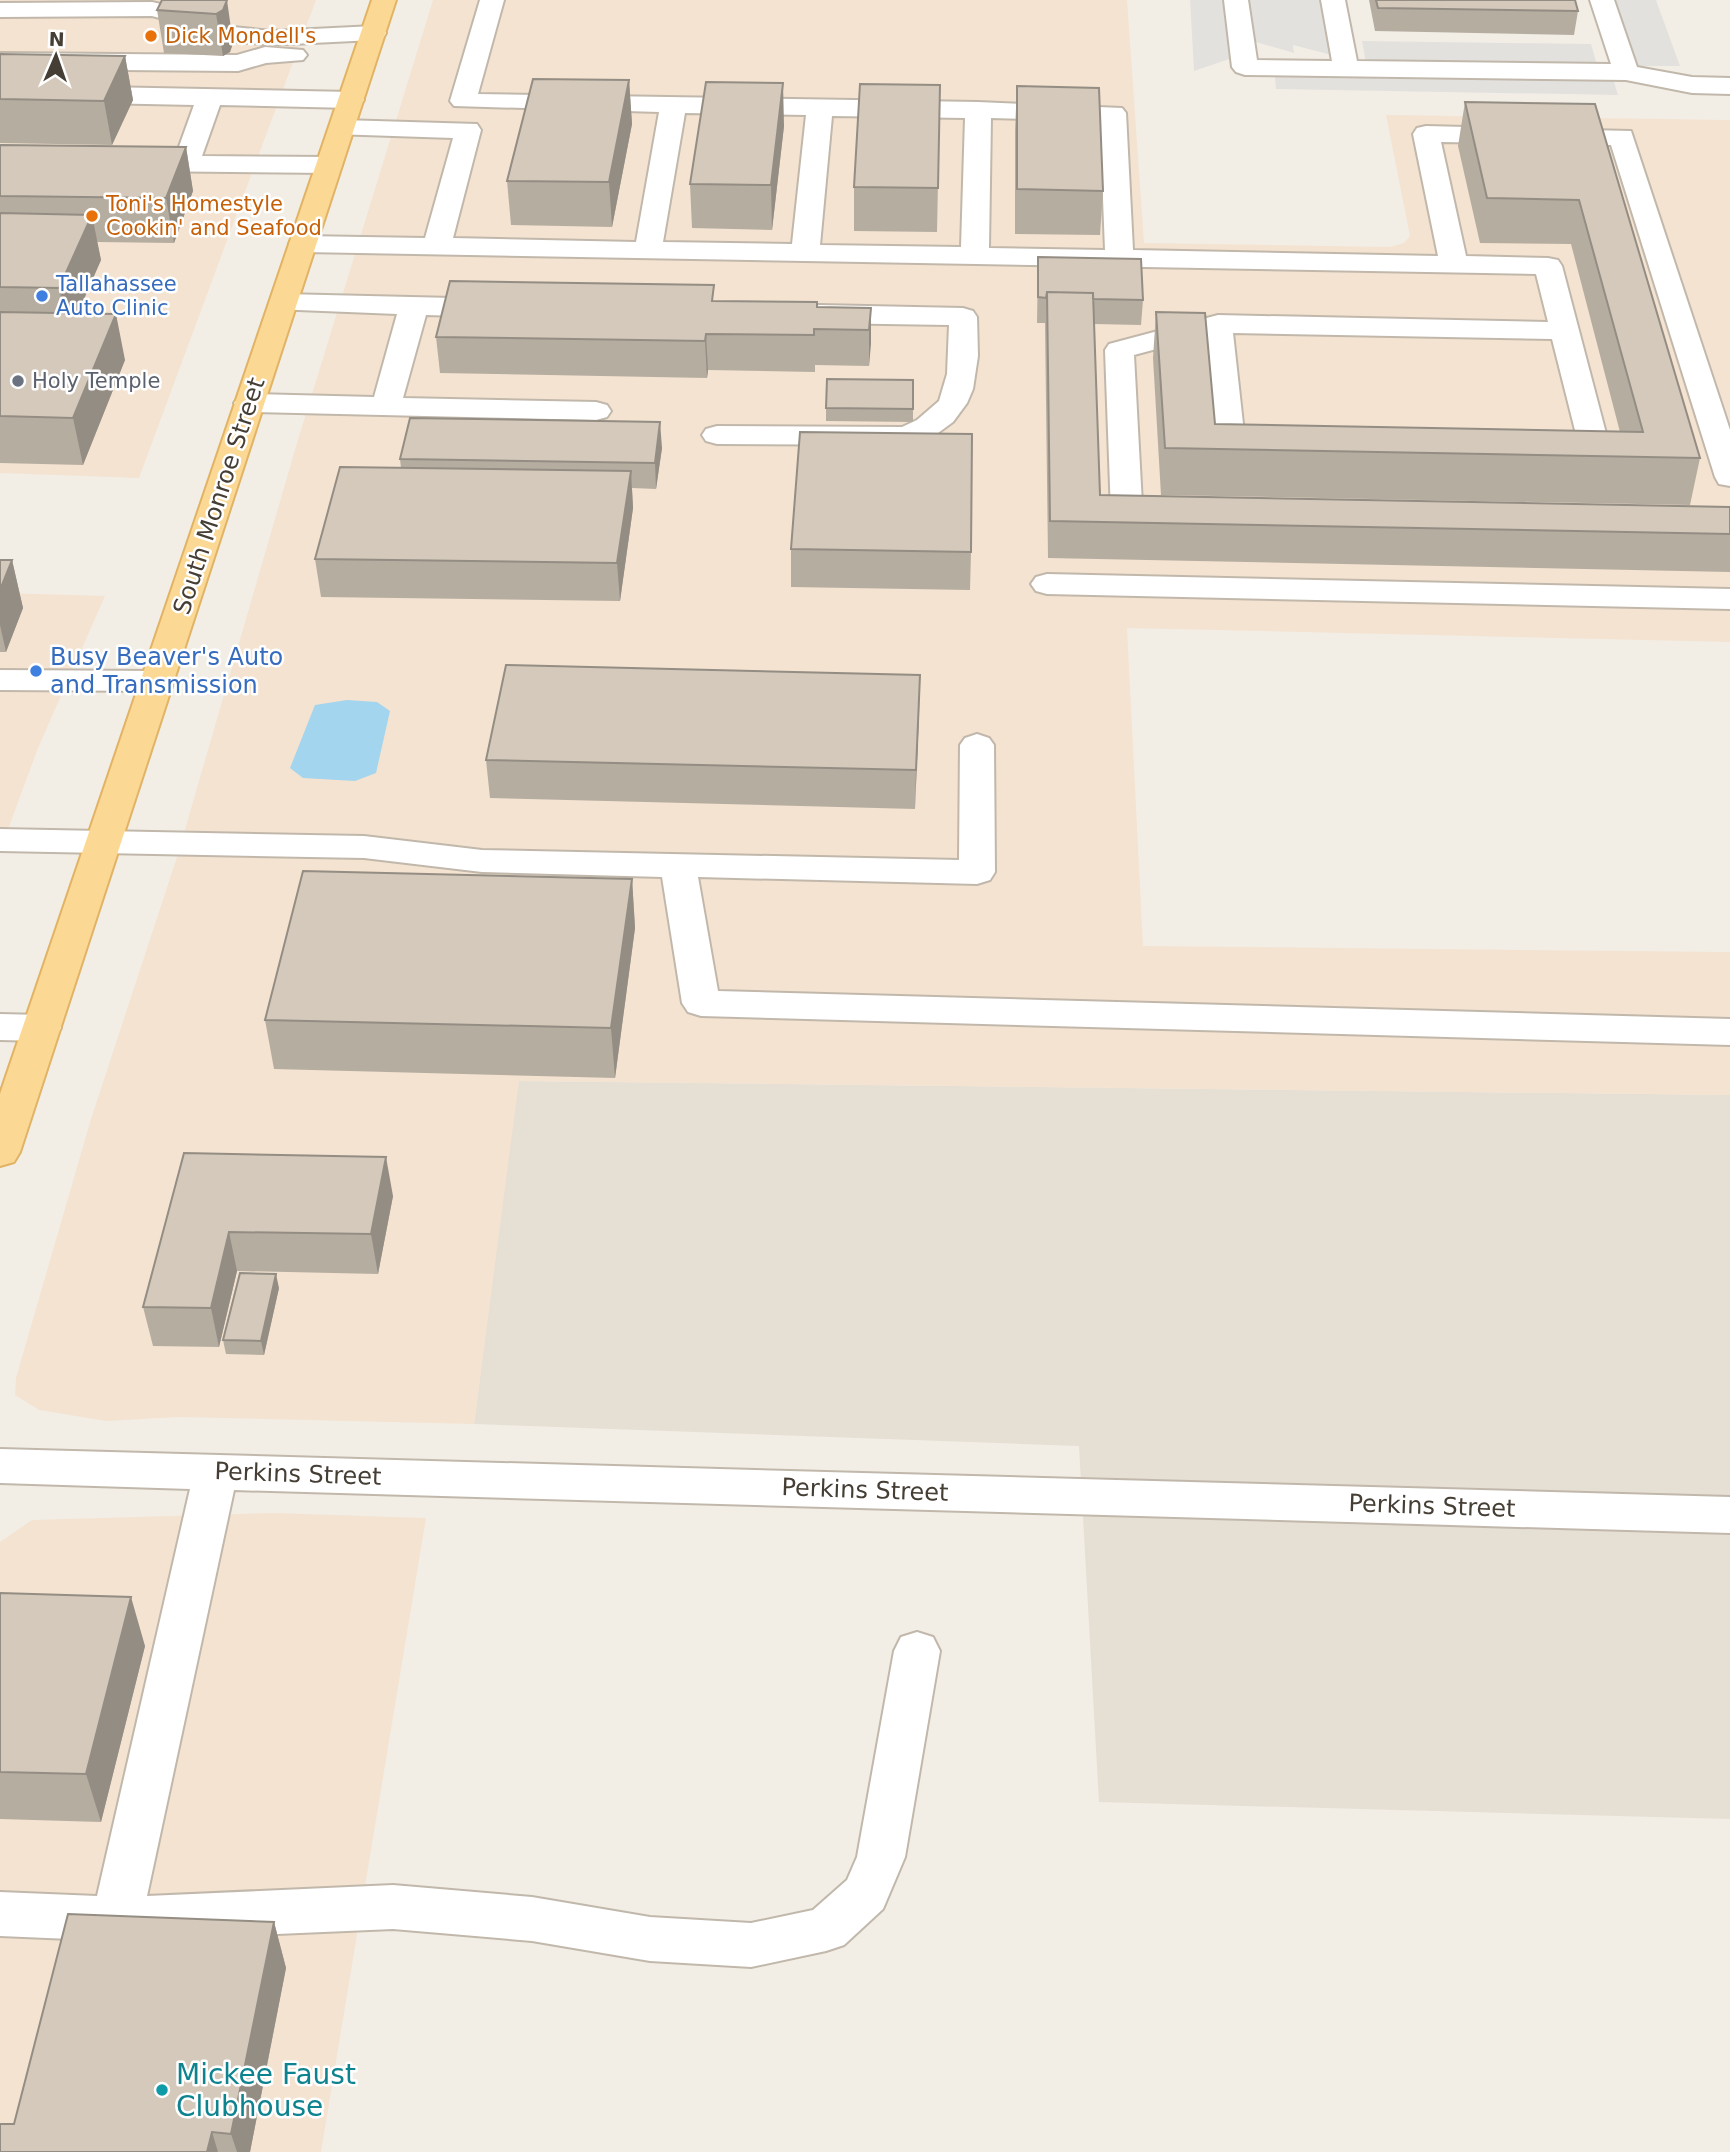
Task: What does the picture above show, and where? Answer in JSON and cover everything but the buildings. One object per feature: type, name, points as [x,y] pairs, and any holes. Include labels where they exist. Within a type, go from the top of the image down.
[{"type":"main road","name":"South Monroe Street","points":[[0,1152],[384,0]]},
{"type":"street","points":[[492,0],[463,102],[1113,113],[1119,258]]},
{"type":"street","points":[[1236,0],[1245,67],[1626,72],[1692,85],[1730,86]]},
{"type":"street","points":[[1333,0],[1346,68]]},
{"type":"street","points":[[1602,0],[1626,72]]},
{"type":"street","points":[[0,10],[152,9],[183,16],[208,32],[268,46],[370,44]]},
{"type":"street","points":[[0,61],[239,63],[268,46]]},
{"type":"street","points":[[0,93],[210,97],[468,130],[437,246]]},
{"type":"street","points":[[186,163],[210,97]]},
{"type":"street","points":[[648,250],[673,105]]},
{"type":"street","points":[[805,253],[820,108]]},
{"type":"street","points":[[975,256],[978,110]]},
{"type":"street","points":[[1454,264],[1426,134],[1622,137],[1730,477]]},
{"type":"street","points":[[106,162],[329,166]]},
{"type":"street","points":[[303,244],[1548,266],[1598,460],[1543,458]]},
{"type":"street","points":[[283,303],[525,308]]},
{"type":"street","points":[[386,406],[414,306]]},
{"type":"street","points":[[717,435],[907,436],[926,429],[951,408],[960,390],[963,317],[786,313]]},
{"type":"street","points":[[1196,514],[1127,513],[1119,349],[1218,324],[1565,331]]},
{"type":"street","points":[[1218,324],[1231,451],[1285,453]]},
{"type":"street","points":[[250,403],[596,411]]},
{"type":"street","points":[[1047,584],[1730,599]]},
{"type":"street","points":[[0,680],[157,681]]},
{"type":"street","points":[[0,840],[364,847],[482,861],[977,872],[977,745]]},
{"type":"street","points":[[678,865],[701,1003],[1730,1032]]},
{"type":"street","points":[[0,1027],[42,1028]]},
{"type":"street","name":"Perkins Street","points":[[0,1466],[1730,1515]]},
{"type":"street","points":[[117,1919],[216,1472]]},
{"type":"street","points":[[0,1914],[117,1919],[393,1907],[532,1919],[650,1939],[751,1945],[826,1929],[866,1894],[881,1857],[917,1651]]},
{"type":"shaded area","points":[[0,0],[316,0],[139,478],[0,473]]},
{"type":"shaded area","points":[[433,0],[1127,0],[1144,243],[1390,247],[1404,243],[1410,236],[1386,115],[1730,120],[1730,642],[1127,628],[1143,946],[1730,952],[1730,1095],[519,1081],[474,1424],[179,1417],[106,1421],[39,1410],[15,1395],[16,1378],[91,1119],[177,857],[297,443]]},
{"type":"shaded area","points":[[1190,0],[1333,0],[1343,58],[1293,45],[1294,53],[1242,38],[1244,54],[1194,71]]},
{"type":"shaded area","points":[[1602,0],[1656,0],[1680,66],[1624,66]]},
{"type":"shaded area","points":[[1362,41],[1591,44],[1599,72],[1611,72],[1618,95],[1276,89],[1274,67],[1367,68]]},
{"type":"shaded area","name":"Busy Beaver's Auto and Transmission","points":[[0,593],[105,596],[38,748],[0,851]]},
{"type":"shaded area","points":[[518,1081],[1730,1095],[1730,1819],[1099,1802],[1079,1446],[474,1424]]},
{"type":"shaded area","points":[[273,1513],[426,1518],[321,2152],[0,2152],[0,1542],[32,1520]]},
{"type":"water","points":[[347,700],[377,702],[390,711],[376,773],[355,781],[303,778],[290,768],[315,705]]},
{"type":"place","name":"Dick Mondell's","points":[[151,36]]},
{"type":"place","name":"Toni's Homestyle Cookin' and Seafood","points":[[92,216]]},
{"type":"place","name":"Tallahassee Auto Clinic","points":[[42,296]]},
{"type":"place","name":"Holy Temple","points":[[18,381]]},
{"type":"place","name":"Busy Beaver's Auto and Transmission","points":[[36,671]]},
{"type":"place","name":"Mickee Faust Clubhouse","points":[[162,2090]]}]
